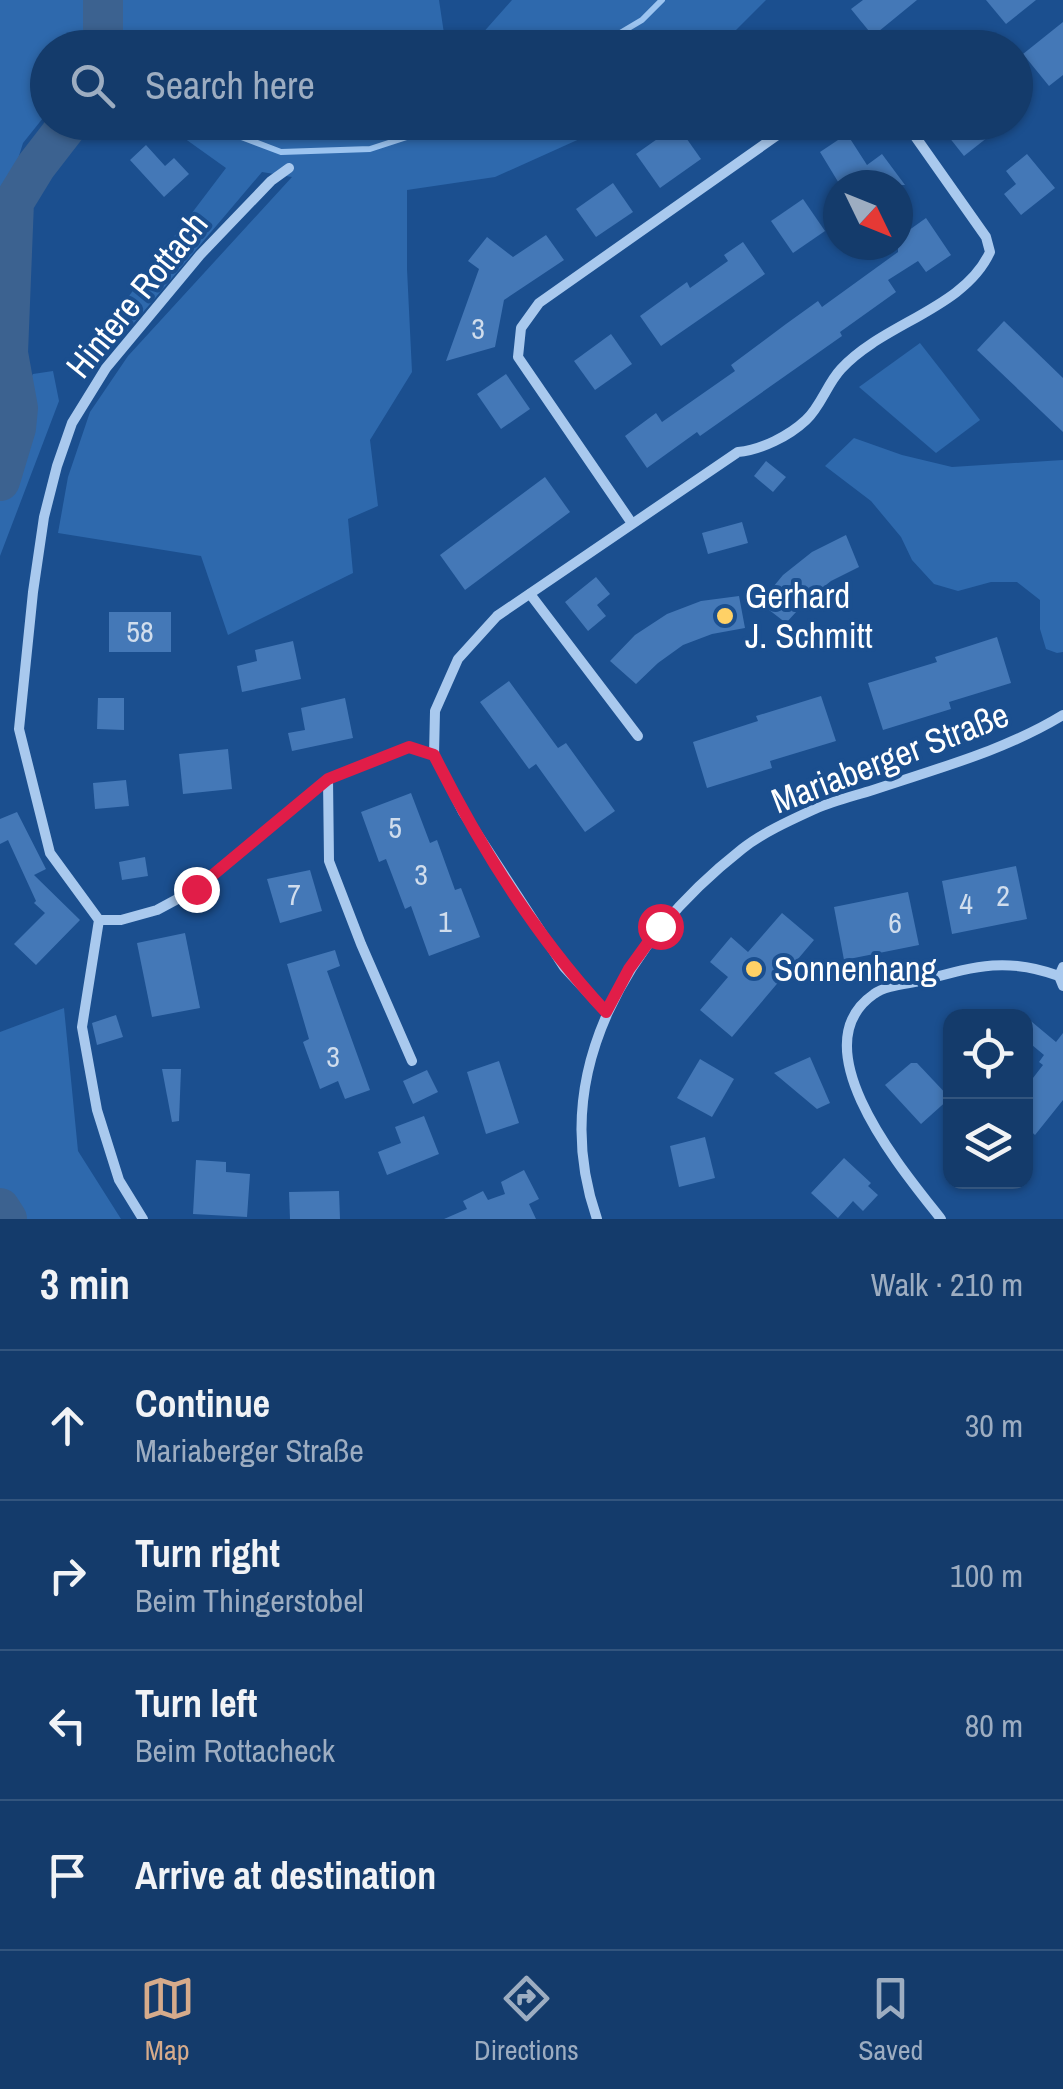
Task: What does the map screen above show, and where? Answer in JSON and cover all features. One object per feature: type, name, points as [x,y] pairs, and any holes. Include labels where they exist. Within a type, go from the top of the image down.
[{"type":"street","points":[[631,522],[518,357],[521,328],[539,303],[770,140]]},
{"type":"street","points":[[606,1012],[564,967],[462,812],[434,755],[435,711],[458,659],[498,616],[738,452],[758,450],[806,420],[842,368],[905,321],[927,312],[974,278],[986,262],[990,246],[916,140]]},
{"type":"street","name":"Hintere Rottach","points":[[99,920],[50,853],[19,730],[44,517],[72,423],[106,368],[200,254],[271,181],[289,168]]},
{"type":"street","points":[[530,594],[638,736]]},
{"type":"street","name":"Mariaberger Straße","points":[[597,1219],[589,1197],[583,1150],[585,1078],[606,1012],[629,969],[660,926],[744,846],[818,808],[1022,740],[1063,714]]},
{"type":"street","points":[[143,1219],[119,1180],[97,1110],[82,1027],[99,920],[121,920],[157,910],[196,889],[328,779],[409,747],[434,755]]},
{"type":"street","points":[[328,779],[329,860],[412,1060]]},
{"type":"street","points":[[941,1219],[888,1150],[858,1096],[848,1056],[850,1028],[860,1007],[876,992],[969,968],[1026,964],[1062,976]]},
{"type":"shaded area","points":[[0,0],[439,0],[443,30],[122,30],[120,11],[97,30],[30,30],[30,134],[23,143],[0,217]]},
{"type":"shaded area","points":[[512,0],[766,0],[736,30],[485,30]]},
{"type":"shaded area","points":[[187,140],[577,140],[495,177],[407,190],[412,372],[370,440],[378,506],[348,519],[353,573],[228,635],[201,556],[58,533],[68,477],[90,412],[128,356],[292,177],[262,172],[105,357],[88,350],[226,168]]},
{"type":"shaded area","points":[[920,343],[980,420],[936,453],[859,387]]},
{"type":"shaded area","points":[[53,371],[59,401],[0,556],[0,400],[8,417],[33,374]]},
{"type":"shaded area","points":[[854,438],[952,467],[1063,460],[1063,652],[1046,649],[1040,629],[1040,600],[1017,582],[991,582],[958,591],[934,584],[912,560],[901,537],[871,501],[825,466]]},
{"type":"shaded area","points":[[64,1008],[78,1151],[121,1219],[0,1219],[0,1032]]},
{"type":"building","points":[[863,0],[917,0],[880,30],[868,30],[851,9]]},
{"type":"building","points":[[986,0],[1036,0],[1006,24]]},
{"type":"building","points":[[1063,22],[1063,75],[1049,86],[1033,66],[1033,46]]},
{"type":"building","points":[[656,140],[688,140],[701,159],[660,188],[636,154]]},
{"type":"building","points":[[838,140],[851,140],[867,165],[882,154],[894,170],[831,170],[820,152]]},
{"type":"building","points":[[951,140],[984,140],[964,156]]},
{"type":"building","points":[[146,145],[165,166],[174,158],[189,174],[164,197],[130,160]]},
{"type":"building","points":[[1027,154],[1055,188],[1021,215],[1004,194],[1016,184],[1006,171]]},
{"type":"building","points":[[613,183],[633,212],[596,237],[576,209]]},
{"type":"building","points":[[803,199],[823,232],[793,253],[771,221]]},
{"type":"building","points":[[926,218],[951,255],[926,272],[918,261],[888,280],[896,292],[840,332],[842,336],[700,436],[697,432],[647,468],[625,436],[656,413],[662,422],[735,371],[731,365],[818,301],[822,307],[887,260],[913,260],[913,227]]},
{"type":"building","points":[[546,235],[564,260],[504,300],[495,347],[446,361],[479,269],[468,261],[487,237],[513,257]]},
{"type":"building","points":[[743,242],[765,274],[661,346],[640,316],[687,282],[690,288],[728,261],[724,255]]},
{"type":"building","points":[[1004,321],[1063,378],[1063,432],[977,350]]},
{"type":"building","points":[[611,334],[632,364],[595,390],[574,361]]},
{"type":"building","points":[[506,374],[530,409],[501,429],[477,394]]},
{"type":"building","points":[[766,461],[786,477],[773,492],[754,476]]},
{"type":"building","points":[[545,477],[570,512],[465,590],[440,555]]},
{"type":"building","points":[[742,522],[748,543],[708,554],[702,533]]},
{"type":"building","points":[[846,535],[859,567],[831,581],[786,623],[760,603],[783,575],[812,552]]},
{"type":"building","points":[[596,577],[610,594],[597,605],[606,616],[588,631],[565,602]]},
{"type":"building","points":[[739,596],[745,628],[683,645],[636,684],[610,661],[635,635],[667,614],[701,601]]},
{"type":"building","points":[[109,612],[171,612],[171,652],[109,652]]},
{"type":"building","points":[[997,637],[1011,683],[949,702],[951,709],[883,730],[868,683],[937,662],[935,657]]},
{"type":"building","points":[[293,641],[301,679],[242,692],[237,666],[257,661],[255,650]]},
{"type":"building","points":[[509,681],[558,748],[566,743],[615,811],[585,832],[536,764],[529,769],[480,702]]},
{"type":"building","points":[[821,696],[836,741],[770,761],[772,768],[707,788],[693,742],[758,721],[756,716]]},
{"type":"building","points":[[98,698],[124,698],[124,730],[97,729]]},
{"type":"building","points":[[345,698],[353,738],[292,751],[288,733],[305,730],[301,708]]},
{"type":"building","points":[[228,749],[232,789],[183,794],[179,754]]},
{"type":"building","points":[[126,780],[129,806],[95,809],[93,783]]},
{"type":"building","points":[[411,793],[430,843],[437,840],[455,890],[461,888],[480,937],[429,956],[411,906],[405,909],[386,859],[379,862],[361,812]]},
{"type":"building","points":[[17,812],[46,869],[34,875],[80,920],[36,965],[14,944],[45,913],[34,903],[8,840],[0,844],[0,819]]},
{"type":"building","points":[[145,857],[148,876],[122,880],[119,862]]},
{"type":"building","points":[[1016,866],[1027,919],[952,934],[942,881]]},
{"type":"building","points":[[310,870],[322,911],[280,923],[267,879]]},
{"type":"building","points":[[908,892],[919,945],[844,960],[834,907]]},
{"type":"building","name":"Sonnenhang","points":[[782,913],[814,940],[732,1037],[700,1010],[728,977],[710,962],[731,937],[748,952]]},
{"type":"building","points":[[185,933],[200,1008],[152,1017],[137,943]]},
{"type":"building","points":[[335,950],[340,966],[327,971],[370,1090],[345,1099],[338,1081],[320,1089],[303,1042],[309,1039],[287,964]]},
{"type":"building","points":[[116,1015],[123,1037],[97,1045],[92,1023]]},
{"type":"building","points":[[1033,1023],[1056,1042],[1063,1033],[1063,1100],[1035,1135],[1033,1078],[1043,1065],[1039,1062],[1044,1055],[1033,1046]]},
{"type":"building","points":[[810,1057],[830,1103],[817,1109],[774,1073]]},
{"type":"building","points":[[700,1059],[734,1079],[712,1117],[677,1098]]},
{"type":"building","points":[[499,1061],[519,1123],[486,1134],[467,1072]]},
{"type":"building","points":[[911,1063],[917,1063],[943,1091],[943,1104],[921,1124],[885,1085]]},
{"type":"building","points":[[162,1069],[181,1069],[179,1121],[172,1122]]},
{"type":"building","points":[[427,1070],[438,1092],[413,1104],[403,1081]]},
{"type":"building","points":[[424,1116],[439,1154],[387,1175],[378,1152],[401,1143],[395,1127]]},
{"type":"building","points":[[705,1137],[715,1178],[679,1187],[670,1146]]},
{"type":"building","points":[[844,1158],[878,1195],[863,1211],[853,1201],[838,1218],[811,1193]]},
{"type":"building","points":[[196,1160],[226,1162],[226,1172],[250,1174],[247,1217],[193,1214]]},
{"type":"building","points":[[524,1170],[539,1199],[529,1204],[536,1219],[444,1219],[467,1209],[463,1201],[483,1191],[488,1200],[505,1194],[501,1182]]},
{"type":"building","points":[[339,1191],[340,1219],[290,1219],[289,1192]]},
{"type":"waterway","points":[[103,0],[103,30]]},
{"type":"waterway","points":[[625,30],[662,0]]},
{"type":"waterway","points":[[0,481],[18,408],[8,353],[14,202],[56,140]]},
{"type":"waterway","points":[[249,140],[281,152],[370,149],[398,140]]},
{"type":"waterway","points":[[0,402],[18,408]]},
{"type":"waterway","points":[[0,1208],[7,1219]]},
{"type":"place","name":"Gerhard J. Schmitt","points":[[725,616]]},
{"type":"place","name":"Sonnenhang","points":[[754,969]]},
{"type":"route","points":[[196,889],[328,779],[409,747],[434,755],[462,812],[564,967],[606,1012],[629,969],[660,926]]}]
